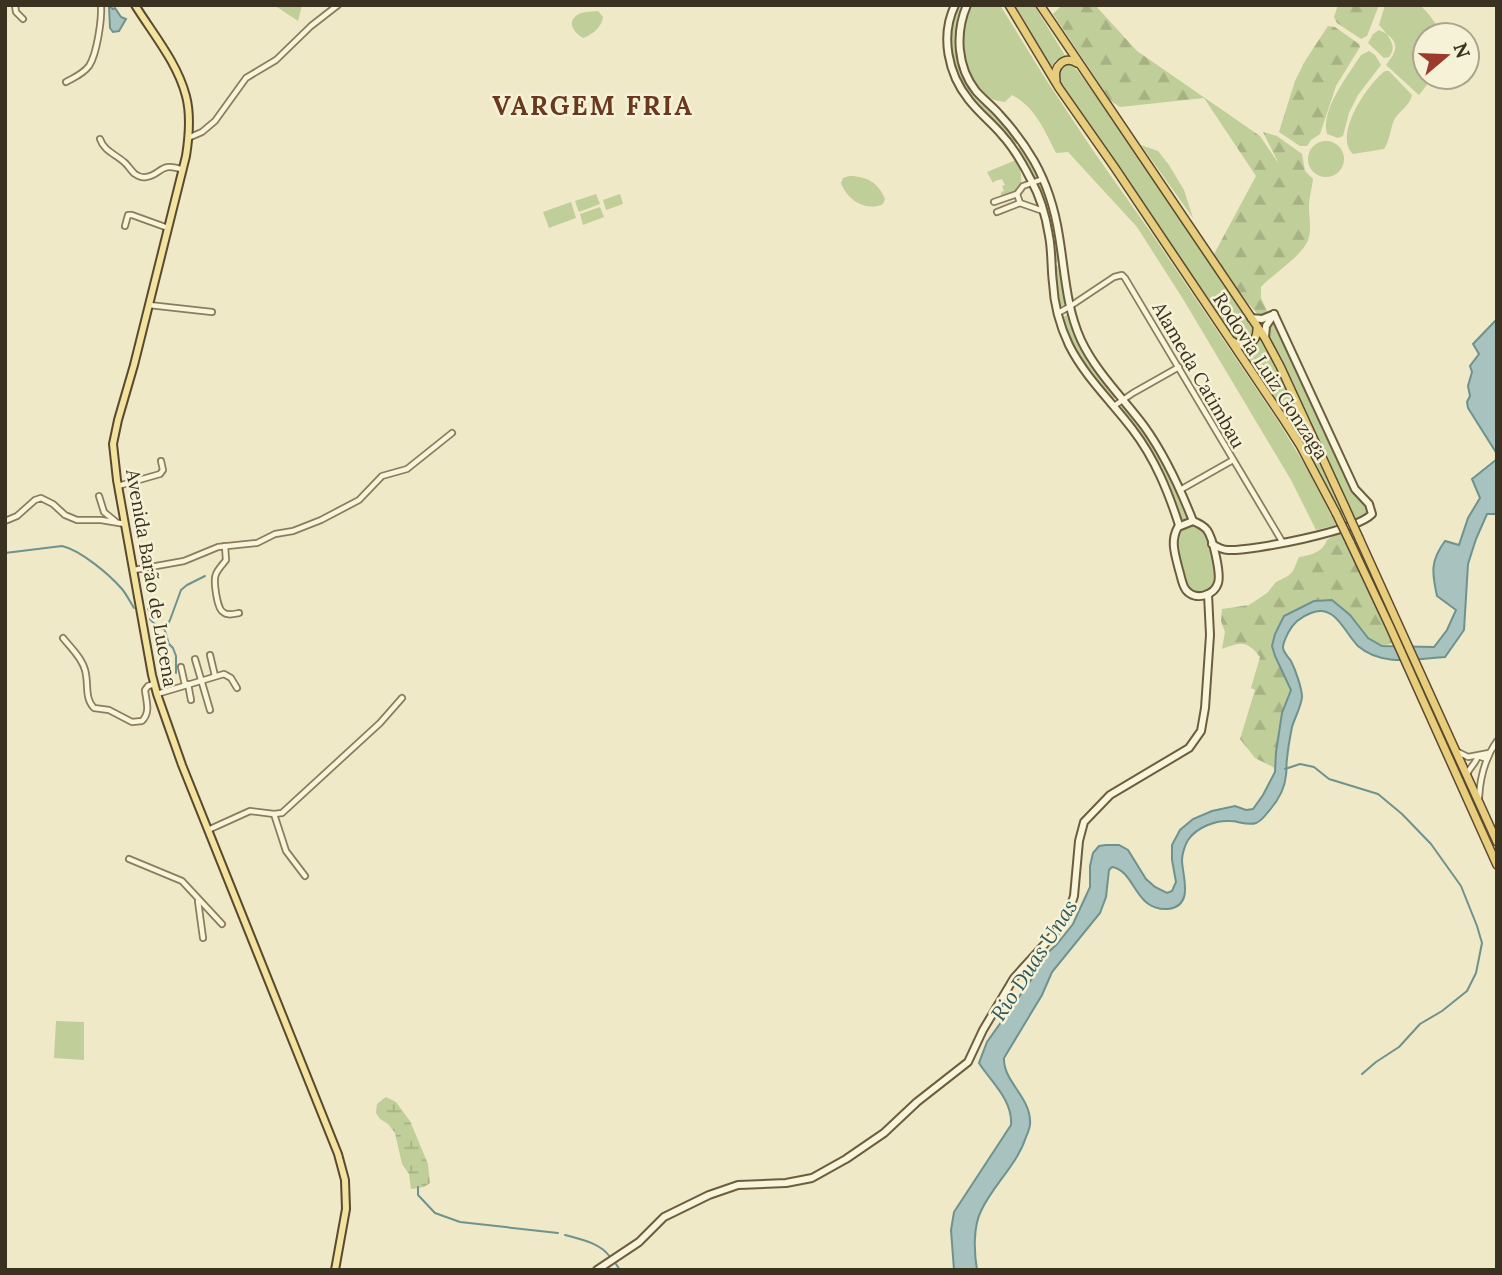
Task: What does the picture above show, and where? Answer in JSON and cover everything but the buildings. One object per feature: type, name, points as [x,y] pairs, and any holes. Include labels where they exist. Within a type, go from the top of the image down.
[{"type":"highway","name":"Rodovia Luiz Gonzaga","points":[[1009,5],[1059,88],[1300,445],[1417,666],[1497,842]]},
{"type":"highway","name":"Rodovia Luiz Gonzaga","points":[[1040,5],[1174,201],[1265,338],[1280,366],[1359,538],[1394,626],[1408,670],[1497,865]]},
{"type":"highway","points":[[1059,88],[1055,70],[1061,62],[1074,61],[1085,71]]},
{"type":"highway","points":[[1229,338],[1240,345],[1250,344],[1257,336],[1257,328],[1252,320]]},
{"type":"main road","name":"Avenida Barão de Lucena","points":[[135,5],[171,61],[183,86],[187,98],[188,138],[183,170],[113,444],[118,486],[157,694],[182,765],[302,1061],[343,1170],[346,1209],[335,1270]]},
{"type":"main road","points":[[955,5],[947,41],[953,73],[970,102],[1013,148],[1033,183],[1049,236],[1058,313],[1067,339],[1086,373],[1134,432],[1164,482],[1180,525]]},
{"type":"main road","points":[[967,5],[959,39],[965,73],[977,92],[998,112],[1022,143],[1043,179],[1056,222],[1069,307],[1082,341],[1090,357],[1150,435],[1170,468],[1193,521],[1209,532],[1219,582],[1213,591],[1200,596],[1191,594],[1183,585],[1173,541],[1180,525],[1193,521]]},
{"type":"main road","points":[[1252,320],[1264,319],[1274,314]]},
{"type":"main road","points":[[1265,338],[1266,326],[1274,314]]},
{"type":"main road","points":[[1212,544],[1226,550],[1283,543],[1333,531],[1370,517],[1372,511],[1367,501],[1355,489],[1274,314]]},
{"type":"main road","points":[[1217,562],[1226,550]]},
{"type":"main road","points":[[597,1270],[639,1242],[664,1217],[709,1195],[738,1185],[786,1183],[812,1178],[846,1159],[884,1133],[917,1102],[968,1062],[983,1030],[1014,978],[1054,934],[1068,914],[1074,896],[1079,841],[1084,822],[1110,795],[1189,748],[1201,731],[1210,635],[1208,594]]},
{"type":"street","points":[[15,5],[16,12],[23,19]]},
{"type":"street","points":[[66,82],[81,74],[90,64],[100,24],[101,5]]},
{"type":"street","points":[[188,138],[202,132],[215,121],[246,78],[276,60],[311,26],[338,5]]},
{"type":"street","points":[[100,139],[103,146],[139,176],[150,177],[168,167],[183,170]]},
{"type":"street","points":[[1013,148],[1022,143]]},
{"type":"street","points":[[1023,166],[1026,177],[1023,186],[1017,194],[997,201],[1002,204],[1000,211],[1020,203],[1043,211]]},
{"type":"street","points":[[1023,186],[1043,179]]},
{"type":"street","points":[[1017,194],[1020,203]]},
{"type":"street","points":[[125,226],[128,215],[132,215],[168,228]]},
{"type":"street","points":[[1052,264],[1063,263]]},
{"type":"street","name":"Alameda Catimbau","points":[[1069,307],[1114,277],[1122,275],[1128,281],[1283,543]]},
{"type":"street","points":[[149,305],[212,312]]},
{"type":"street","points":[[1058,313],[1069,307]]},
{"type":"street","points":[[1114,406],[1180,367]]},
{"type":"street","points":[[134,570],[184,561],[212,548],[257,543],[275,534],[293,531],[321,520],[359,500],[382,476],[407,469],[452,433]]},
{"type":"street","points":[[1180,490],[1233,460]]},
{"type":"street","points":[[118,486],[160,474],[163,470],[161,461]]},
{"type":"street","points":[[99,496],[104,512],[116,522]]},
{"type":"street","points":[[5,521],[17,516],[41,498],[52,503],[65,515],[78,520],[125,524]]},
{"type":"street","points":[[225,547],[226,560],[215,576],[218,603],[225,614],[239,613]]},
{"type":"street","points":[[63,638],[83,665],[89,702],[94,708],[109,710],[132,722],[142,721],[147,709],[145,690],[154,684]]},
{"type":"street","points":[[210,655],[215,676]]},
{"type":"street","points":[[195,659],[210,710]]},
{"type":"street","points":[[181,667],[191,700]]},
{"type":"street","points":[[157,694],[227,674],[237,688]]},
{"type":"street","points":[[208,830],[250,811],[282,813],[380,723],[402,698]]},
{"type":"street","points":[[1479,803],[1479,789],[1487,759],[1497,741]]},
{"type":"street","points":[[1454,749],[1468,757],[1490,752]]},
{"type":"street","points":[[1478,756],[1487,759]]},
{"type":"street","points":[[1467,776],[1478,756]]},
{"type":"street","points":[[274,814],[286,850],[304,876]]},
{"type":"street","points":[[130,859],[182,881],[222,924]]},
{"type":"street","points":[[198,900],[203,938]]},
{"type":"green space","points":[[274,5],[302,5],[298,21]]},
{"type":"green space","points":[[956,5],[964,5],[957,29],[959,66],[977,95],[1017,141],[1016,144],[1012,145],[973,102],[954,73],[947,41]]},
{"type":"green space","points":[[973,5],[1000,5],[1094,152],[1278,421],[1308,470],[1336,525],[1316,530],[1291,480],[1137,227],[1068,152],[1056,153],[1048,136],[1027,106],[1012,95],[1005,102],[994,100],[975,82],[966,63],[962,45],[964,25]]},
{"type":"green space","points":[[1011,5],[1034,5],[1066,57],[1056,60],[1050,70]]},
{"type":"green space","points":[[1062,5],[1095,5],[1137,51],[1260,136],[1279,164],[1263,132],[1277,136],[1302,154],[1305,171],[1313,179],[1309,204],[1309,236],[1300,252],[1261,287],[1261,298],[1267,311],[1265,317],[1261,318],[1247,302],[1213,256],[1256,176],[1204,98],[1120,107],[1111,101],[1053,14]]},
{"type":"green space","points":[[1338,5],[1379,5],[1367,36],[1361,39],[1337,23],[1334,17]]},
{"type":"green space","points":[[1385,5],[1420,5],[1433,21],[1411,21],[1411,88],[1386,65],[1394,53],[1395,45],[1379,25]]},
{"type":"green space","points":[[598,11],[603,17],[593,33],[583,38],[576,33],[572,23],[575,17],[581,13]]},
{"type":"green space","points":[[1328,26],[1335,27],[1360,47],[1336,86],[1320,134],[1307,146],[1300,146],[1279,132],[1295,81]]},
{"type":"green space","points":[[1379,30],[1387,34],[1393,48],[1389,57],[1384,58],[1368,43]]},
{"type":"green space","points":[[1369,51],[1381,65],[1358,95],[1349,113],[1343,136],[1338,138],[1327,134],[1328,114],[1337,93],[1361,55]]},
{"type":"green space","points":[[1066,64],[1076,69],[1174,201],[1257,332],[1247,344],[1228,337],[1058,83],[1059,68]]},
{"type":"green space","points":[[1385,71],[1389,71],[1412,95],[1411,99],[1394,120],[1384,149],[1353,154],[1348,145],[1350,122],[1362,98]]},
{"type":"green space","points":[[1326,141],[1339,146],[1344,159],[1339,172],[1326,177],[1313,172],[1308,159],[1313,146]]},
{"type":"green space","points":[[1141,145],[1158,151],[1169,165],[1184,190],[1193,218]]},
{"type":"green space","points":[[1022,146],[1040,178],[1033,181],[1016,150]]},
{"type":"green space","points":[[1016,160],[1021,172],[1018,190],[1009,195],[1001,195],[1004,191],[1002,186],[1005,185],[1002,179],[993,183],[987,172]]},
{"type":"green space","points":[[861,177],[875,184],[885,199],[883,204],[870,206],[852,199],[841,183],[843,178]]},
{"type":"green space","points":[[1040,182],[1053,212],[1060,261],[1056,262],[1053,236],[1035,183]]},
{"type":"green space","points":[[596,194],[600,204],[579,212],[575,201]]},
{"type":"green space","points":[[620,194],[623,204],[606,210],[603,200]]},
{"type":"green space","points":[[571,202],[576,218],[549,228],[543,212]]},
{"type":"green space","points":[[600,207],[604,217],[583,225],[580,214]]},
{"type":"green space","points":[[1055,266],[1061,266],[1066,303],[1062,306],[1059,305]]},
{"type":"green space","points":[[1067,315],[1088,358],[1118,396],[1113,399],[1088,373],[1061,318]]},
{"type":"green space","points":[[1276,323],[1359,499],[1369,512],[1367,517],[1354,521],[1304,407],[1269,337],[1269,326]]},
{"type":"green space","points":[[1261,334],[1346,512],[1339,517],[1306,450],[1242,349],[1254,345]]},
{"type":"green space","points":[[1125,404],[1162,458],[1191,521],[1182,523],[1169,484],[1119,408]]},
{"type":"green space","points":[[1193,523],[1207,534],[1217,577],[1212,590],[1195,595],[1184,583],[1175,546],[1179,529]]},
{"type":"green space","points":[[1341,532],[1394,643],[1382,646],[1370,639],[1350,615],[1332,600],[1296,610],[1275,656],[1291,690],[1280,728],[1275,768],[1255,758],[1240,739],[1255,690],[1251,688],[1260,657],[1243,644],[1222,649],[1225,632],[1221,621],[1222,609],[1249,605],[1267,593],[1276,582],[1288,576],[1299,557],[1316,552],[1327,540]]},
{"type":"green space","points":[[56,1021],[84,1022],[84,1060],[54,1058]]},
{"type":"green space","points":[[386,1097],[396,1102],[410,1121],[428,1164],[430,1183],[424,1187],[411,1189],[409,1174],[402,1164],[395,1133],[376,1113],[377,1104]]},
{"type":"water","points":[[109,6],[126,19],[119,31],[113,32],[110,28]]},
{"type":"water","points":[[1497,319],[1497,454],[1468,408],[1467,402],[1472,372],[1470,366],[1479,354],[1473,344]]},
{"type":"water","name":"Rio Duas Unas","points":[[1497,459],[1497,514],[1487,514],[1476,539],[1468,564],[1464,630],[1445,657],[1400,660],[1378,657],[1358,646],[1333,615],[1319,611],[1300,618],[1290,629],[1283,648],[1300,684],[1302,697],[1292,727],[1284,785],[1271,808],[1256,823],[1219,822],[1207,825],[1192,835],[1182,858],[1184,896],[1176,907],[1157,908],[1148,904],[1120,870],[1112,867],[1109,870],[1106,897],[1100,913],[1052,972],[1042,995],[1004,1058],[1008,1074],[1026,1104],[1030,1127],[1017,1157],[978,1217],[975,1240],[977,1270],[954,1270],[951,1230],[954,1212],[1011,1125],[1005,1099],[979,1063],[987,1042],[1031,980],[1041,959],[1073,924],[1090,887],[1093,853],[1099,846],[1119,845],[1128,850],[1146,879],[1167,893],[1172,891],[1176,882],[1172,845],[1180,830],[1193,819],[1212,811],[1235,806],[1246,810],[1253,809],[1275,772],[1282,713],[1291,690],[1272,646],[1284,616],[1314,601],[1332,600],[1350,615],[1368,638],[1382,646],[1434,647],[1447,630],[1456,610],[1437,596],[1433,574],[1435,561],[1445,541],[1459,545],[1468,518],[1480,498],[1472,479]]},
{"type":"waterway","points":[[5,553],[62,546],[69,548],[94,563],[110,577],[124,591],[134,608]]},
{"type":"waterway","points":[[148,609],[153,614],[150,619],[159,629],[165,629],[181,590],[205,576]]},
{"type":"waterway","points":[[165,631],[176,656],[176,673]]},
{"type":"waterway","points":[[1285,769],[1300,764],[1314,767],[1329,779],[1378,794],[1402,814],[1431,844],[1461,886],[1482,943],[1476,973],[1467,991],[1420,1024],[1399,1047],[1362,1074]]},
{"type":"waterway","points":[[418,1187],[418,1195],[435,1213],[460,1222],[558,1233]]},
{"type":"waterway","points":[[565,1235],[596,1245],[610,1257]]},
{"type":"waterway","points":[[616,1264],[620,1270]]},
{"type":"district","name":"VARGEM FRIA","points":[[593,105]]}]
